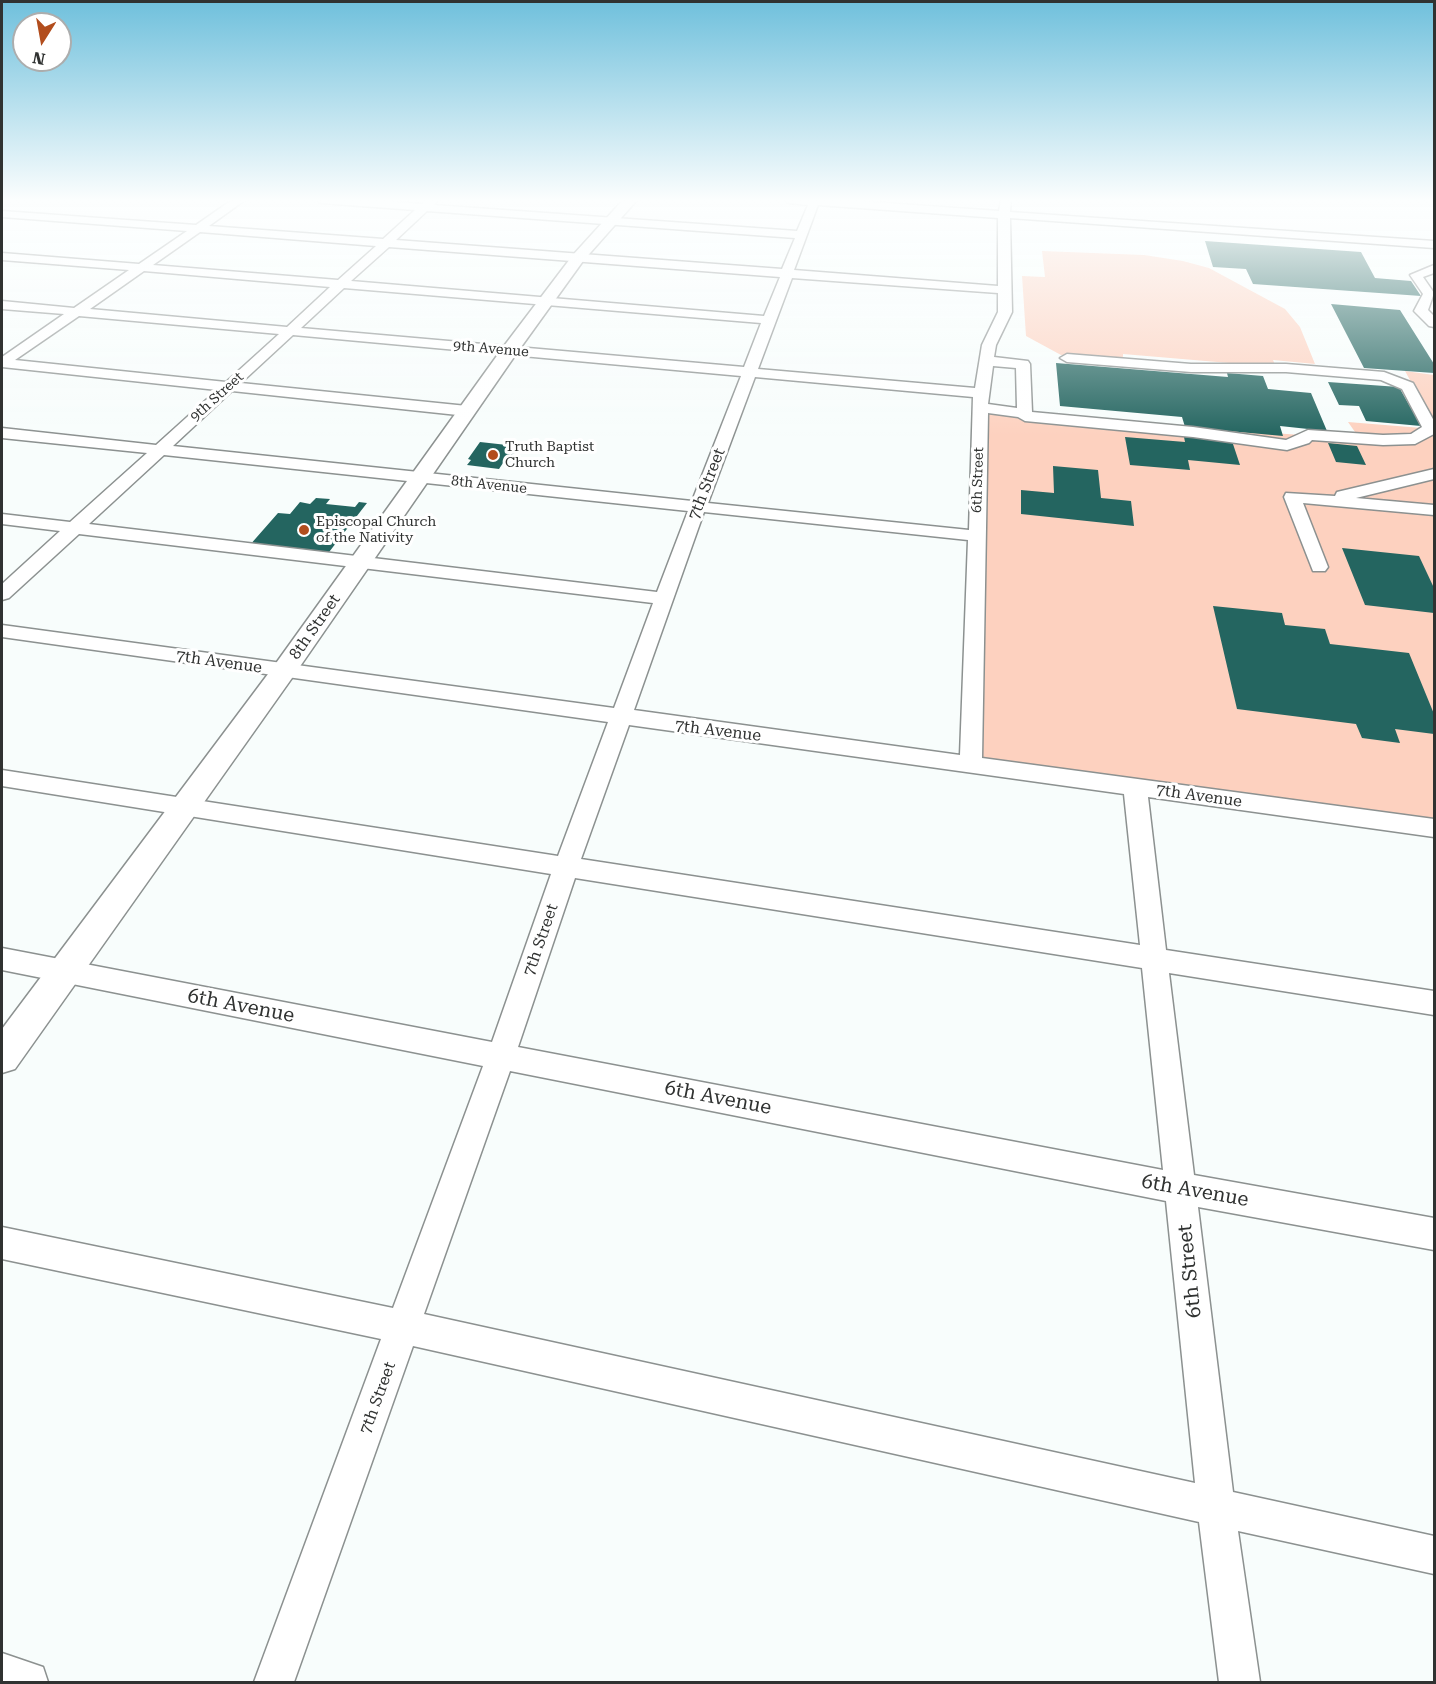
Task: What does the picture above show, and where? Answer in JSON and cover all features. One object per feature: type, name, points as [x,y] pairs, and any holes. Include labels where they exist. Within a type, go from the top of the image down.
[{"type":"main road","name":"8th Street","points":[[2,1057],[284,672],[563,279]]},
{"type":"street","points":[[2,363],[125,279]]},
{"type":"street","points":[[273,279],[770,320]]},
{"type":"street","name":"9th Street","points":[[2,594],[347,279]]},
{"type":"street","name":"7th Street","points":[[274,1683],[501,1056],[566,867],[698,507],[785,279]]},
{"type":"street","points":[[849,279],[1005,290]]},
{"type":"street","name":"6th Street","points":[[970,764],[980,400],[989,345],[1005,312],[1005,279]]},
{"type":"street","points":[[1418,279],[1429,294],[1421,311],[1434,323]]},
{"type":"street","name":"9th Avenue","points":[[2,305],[751,371],[980,400],[1025,413],[1025,416],[1224,435],[1287,445],[1303,440],[1308,435],[1383,440],[1415,439]]},
{"type":"street","points":[[1066,358],[1191,368],[1286,368],[1384,376],[1408,386],[1433,429],[1415,439],[1434,474],[1326,500]]},
{"type":"street","points":[[985,361],[1023,364],[1025,413]]},
{"type":"street","points":[[2,363],[467,411]]},
{"type":"street","name":"8th Avenue","points":[[2,433],[976,536]]},
{"type":"street","points":[[1320,567],[1292,497],[1434,510]]},
{"type":"street","points":[[2,519],[664,599]]},
{"type":"street","name":"7th Avenue","points":[[2,631],[284,672],[1434,828]]},
{"type":"street","points":[[2,778],[1434,1003]]},
{"type":"street","name":"6th Street","points":[[1135,788],[1216,1508],[1239,1683]]},
{"type":"street","name":"6th Avenue","points":[[2,959],[1181,1188],[1434,1234]]},
{"type":"street","points":[[2,1243],[404,1327],[1434,1555]]},
{"type":"street","points":[[2,1674],[28,1683]]},
{"type":"shaded area","points":[[1022,279],[1229,279],[1285,309],[1300,327],[1315,364],[1273,360],[1276,367],[1123,354],[1123,360],[1061,355],[1026,336]]},
{"type":"shaded area","points":[[1405,371],[1434,375],[1434,424]]},
{"type":"shaded area","points":[[980,413],[1360,439],[1348,422],[1434,429],[1434,829],[971,764]]},
{"type":"building","points":[[1250,279],[1382,279],[1411,281],[1421,296],[1253,284]]},
{"type":"building","points":[[1331,304],[1400,310],[1434,364],[1434,373],[1364,368]]},
{"type":"building","points":[[1056,363],[1228,377],[1227,373],[1263,376],[1268,389],[1311,393],[1327,431],[1280,426],[1283,436],[1185,427],[1182,417],[1060,406]]},
{"type":"building","points":[[1328,382],[1399,387],[1421,426],[1366,421],[1359,406],[1339,405]]},
{"type":"building","points":[[1125,437],[1185,442],[1184,437],[1232,441],[1240,465],[1188,460],[1190,470],[1130,465]]},
{"type":"building","name":"Truth Baptist Church","points":[[480,442],[516,446],[514,450],[517,450],[509,463],[503,463],[499,469],[467,465],[471,460],[468,459]]},
{"type":"building","points":[[1328,443],[1357,446],[1366,465],[1336,462]]},
{"type":"building","points":[[1053,466],[1098,470],[1101,498],[1131,501],[1134,526],[1021,514],[1021,490],[1054,493]]},
{"type":"building","name":"Episcopal Church of the Nativity","points":[[316,498],[330,499],[326,504],[355,507],[359,502],[367,503],[326,556],[249,546],[278,513],[290,514],[300,502],[310,504]]},
{"type":"building","points":[[1342,548],[1419,556],[1434,588],[1434,613],[1365,605]]},
{"type":"building","points":[[1213,606],[1282,613],[1285,625],[1325,629],[1330,644],[1409,653],[1434,714],[1434,734],[1395,729],[1400,743],[1362,738],[1356,724],[1237,709]]},
{"type":"place","name":"Truth Baptist Church","points":[[493,455]]},
{"type":"place","name":"Episcopal Church of the Nativity","points":[[304,530]]}]
